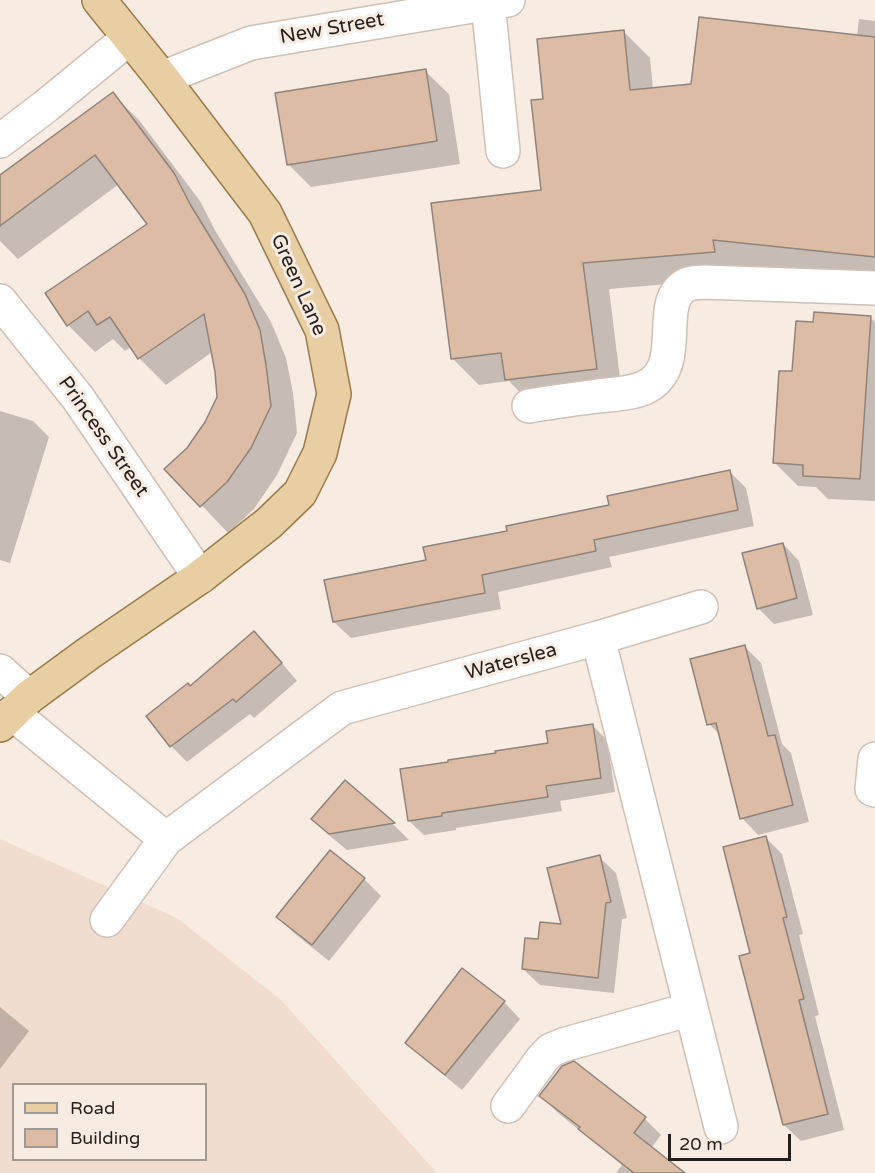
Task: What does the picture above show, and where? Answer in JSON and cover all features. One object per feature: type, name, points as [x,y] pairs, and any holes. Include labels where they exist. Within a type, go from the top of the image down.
[{"type":"main road","name":"Green Lane","points":[[13,712],[89,653],[200,577],[269,523],[300,493],[320,453],[334,394],[322,330],[265,213],[99,0]]},
{"type":"street","points":[[498,2],[503,152]]},
{"type":"street","name":"New Street","points":[[162,78],[251,43],[498,2]]},
{"type":"street","points":[[0,141],[129,38]]},
{"type":"street","points":[[529,406],[634,391],[650,384],[662,373],[668,359],[674,297],[687,284],[704,282],[875,288]]},
{"type":"street","name":"Princess Street","points":[[0,301],[78,398],[200,577]]},
{"type":"street","name":"Waterslea","points":[[107,920],[166,839],[342,708],[598,638],[701,607]]},
{"type":"street","points":[[598,638],[721,1127]]},
{"type":"street","points":[[0,671],[13,712],[166,839]]},
{"type":"street","points":[[508,1106],[551,1050],[692,1009]]},
{"type":"shaded area","points":[[0,839],[177,918],[281,1000],[437,1173],[0,1173]]},
{"type":"building","points":[[699,17],[875,37],[875,257],[713,240],[715,252],[583,263],[597,369],[505,380],[501,353],[451,359],[431,203],[541,190],[531,100],[543,99],[537,39],[624,30],[630,90],[691,84]]},
{"type":"building","points":[[426,69],[437,141],[287,165],[275,93]]},
{"type":"building","points":[[113,92],[174,173],[190,204],[245,294],[260,330],[271,406],[251,448],[227,482],[200,507],[164,469],[187,448],[205,422],[217,397],[215,372],[204,314],[138,359],[110,317],[97,325],[88,311],[67,326],[45,293],[147,224],[95,155],[0,226],[0,175]]},
{"type":"building","points":[[814,312],[871,316],[860,479],[803,476],[803,465],[773,463],[779,371],[792,371],[796,321],[813,322]]},
{"type":"building","points":[[730,470],[738,510],[594,540],[596,551],[482,575],[485,593],[333,622],[324,580],[426,560],[423,547],[507,531],[506,526],[609,505],[607,496]]},
{"type":"building","points":[[783,543],[797,598],[757,609],[742,553]]},
{"type":"building","points":[[254,631],[282,663],[236,702],[233,699],[170,747],[146,716],[188,683],[190,686]]},
{"type":"building","points":[[745,645],[768,736],[775,735],[793,805],[740,819],[716,723],[707,725],[690,659]]},
{"type":"building","points":[[593,724],[601,778],[546,786],[548,797],[442,813],[442,816],[408,821],[400,769],[548,743],[546,731]]},
{"type":"building","points":[[345,780],[395,823],[329,834],[311,819]]},
{"type":"building","points":[[766,836],[787,917],[783,918],[804,999],[799,1000],[828,1114],[783,1125],[739,956],[750,953],[723,847]]},
{"type":"building","points":[[330,850],[365,878],[312,945],[276,917]]},
{"type":"building","points":[[600,855],[611,902],[606,903],[598,978],[522,969],[525,938],[538,939],[540,922],[561,924],[547,868]]},
{"type":"building","points":[[462,968],[505,1001],[445,1075],[405,1043]]},
{"type":"building","points":[[574,1061],[646,1117],[634,1133],[685,1173],[634,1173],[539,1096],[562,1066]]}]
